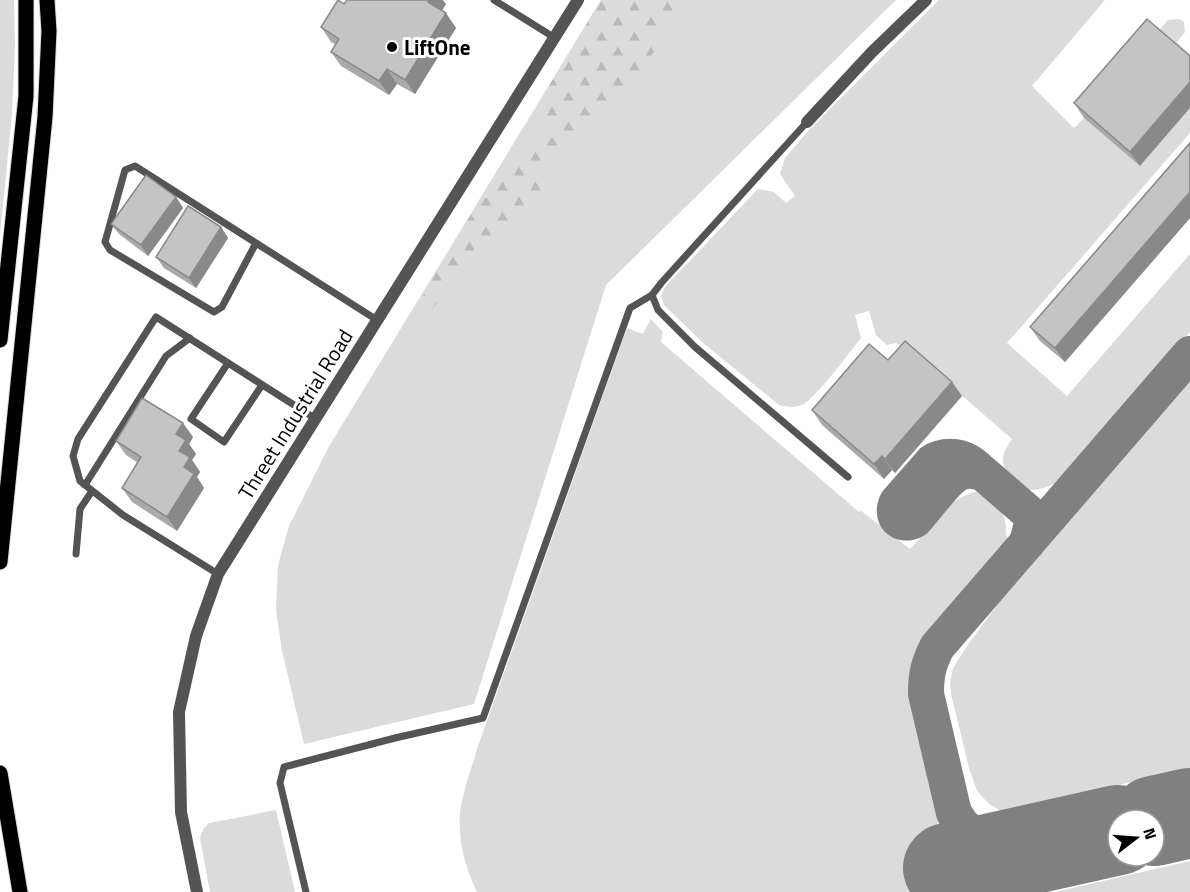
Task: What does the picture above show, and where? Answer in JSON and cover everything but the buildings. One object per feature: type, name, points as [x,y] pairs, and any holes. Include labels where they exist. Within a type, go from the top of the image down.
[{"type":"main road","points":[[0,340],[26,96],[26,0]]},
{"type":"main road","points":[[0,562],[45,117],[49,31],[47,0]]},
{"type":"main road","points":[[0,773],[20,892]]},
{"type":"street","name":"Threet Industrial Road","points":[[197,892],[181,812],[179,712],[196,636],[218,574],[578,0]]},
{"type":"street","points":[[807,122],[872,52],[926,0]]},
{"type":"lane","points":[[494,0],[555,38]]},
{"type":"lane","points":[[306,892],[280,783],[284,767],[483,718],[630,308],[652,295],[807,122]]},
{"type":"lane","points":[[256,243],[222,307],[214,312],[110,250],[105,242],[125,170],[135,166],[378,320]]},
{"type":"lane","points":[[652,295],[658,310],[695,347],[848,477]]},
{"type":"lane","points":[[218,574],[123,515],[80,481],[73,456],[78,439],[156,316],[316,419]]},
{"type":"lane","points":[[85,485],[166,356],[190,338]]},
{"type":"lane","points":[[228,363],[190,419],[224,442],[262,385]]},
{"type":"lane","points":[[76,554],[80,509],[92,491]]},
{"type":"green space","points":[[0,0],[14,0],[15,44],[12,114],[0,236]]},
{"type":"green space","points":[[601,0],[896,0],[606,285],[474,704],[304,744],[282,651],[276,610],[278,565],[289,526],[328,448]]},
{"type":"green space","points":[[601,0],[676,0],[658,46],[634,80],[545,175],[533,213],[511,221],[476,252],[429,313],[420,309],[419,302],[479,201],[493,195],[498,169],[552,131],[542,114],[555,103],[549,86]]},
{"type":"green space","points":[[939,0],[1105,0],[1032,86],[1074,128],[1084,118],[1140,166],[1190,108],[1190,133],[1007,343],[1067,396],[1190,254],[1190,332],[1059,482],[1039,489],[1032,490],[1023,487],[1006,470],[1003,455],[1012,439],[915,355],[896,343],[887,345],[876,335],[869,311],[855,315],[861,338],[832,374],[808,401],[796,407],[790,407],[779,405],[702,342],[664,305],[661,296],[665,287],[758,189],[774,192],[786,203],[795,196],[780,174],[785,158],[808,131]]},
{"type":"green space","points":[[1179,19],[1184,22],[1185,32],[1177,42],[1190,55],[1190,62],[1157,33],[1168,20]]},
{"type":"green space","points":[[651,319],[663,332],[661,342],[859,512],[860,510],[910,549],[939,514],[966,495],[978,491],[991,500],[1004,516],[1008,541],[933,627],[917,650],[909,679],[910,698],[954,892],[477,892],[462,848],[460,812],[478,746],[627,328],[643,334]]},
{"type":"green space","points":[[1190,378],[1190,769],[1114,786],[1102,790],[1102,796],[1016,816],[1003,812],[989,804],[977,791],[969,768],[951,694],[950,683],[953,668],[1016,579]]},
{"type":"green space","points":[[276,810],[295,892],[210,892],[200,838],[204,828],[209,823]]},
{"type":"green space","points":[[1190,861],[1190,892],[1055,892],[1166,868]]},
{"type":"taxiway","points":[[987,892],[972,833],[962,825],[954,813],[926,694],[931,659],[937,647],[1190,354]]},
{"type":"taxiway","points":[[984,474],[971,463],[960,458],[945,457],[936,460],[897,502],[896,516],[905,523],[915,520],[951,478],[962,472],[976,471],[984,474],[1029,513],[1032,523],[1027,543]]},
{"type":"runway","points":[[1166,818],[1190,813]]},
{"type":"runway","points":[[948,868],[1106,833]]},
{"type":"place","name":"LiftOne","points":[[392,47]]}]
